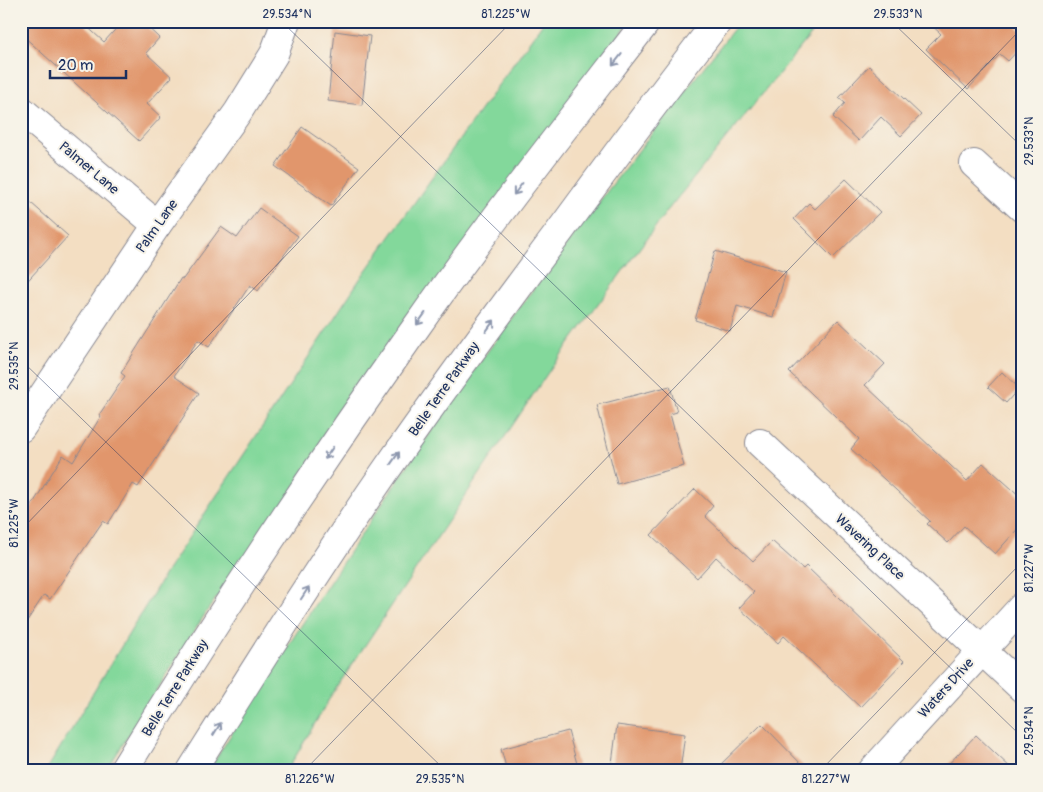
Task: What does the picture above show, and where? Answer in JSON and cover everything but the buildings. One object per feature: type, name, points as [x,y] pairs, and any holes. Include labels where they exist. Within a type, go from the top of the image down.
[{"type":"main road","name":"Palm Lane","points":[[21,428],[157,225],[251,92],[274,54],[286,21]]},
{"type":"main road","name":"Belle Terre Parkway","points":[[123,771],[230,600],[418,324],[647,21]]},
{"type":"main road","name":"Belle Terre Parkway","points":[[191,771],[328,556],[418,426],[626,140],[718,21]]},
{"type":"main road","name":"Palmer Lane","points":[[21,110],[157,225]]},
{"type":"main road","points":[[974,164],[1022,208]]},
{"type":"main road","name":"Wavering Place","points":[[760,443],[1022,688]]},
{"type":"main road","name":"Waters Drive","points":[[872,771],[1022,606]]},
{"type":"green space","points":[[544,21],[630,21],[207,611],[106,771],[46,771],[168,569],[362,276]]},
{"type":"green space","points":[[740,21],[822,21],[667,211],[547,374],[331,696],[287,771],[208,771],[352,548],[478,365],[588,216]]}]
